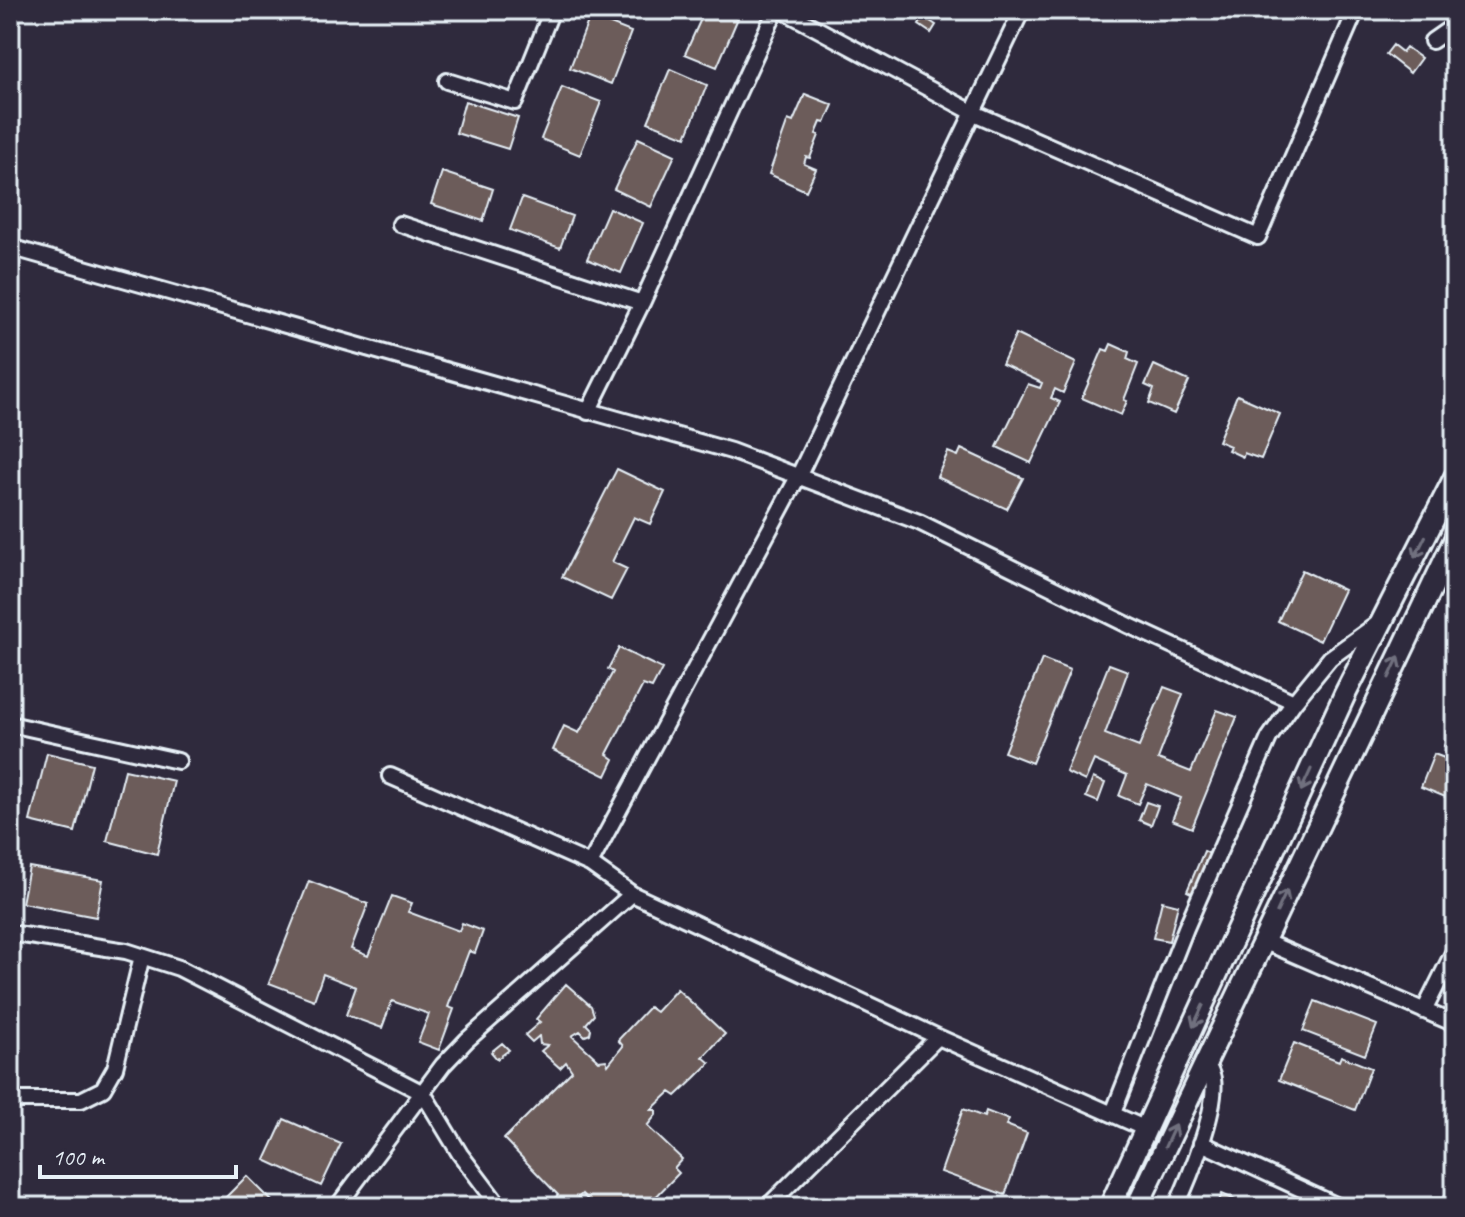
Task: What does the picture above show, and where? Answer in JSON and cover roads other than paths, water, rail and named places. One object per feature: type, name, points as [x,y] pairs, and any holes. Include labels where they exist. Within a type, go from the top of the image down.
[{"type":"main road","points":[[1110,1207],[1345,694],[1455,477]]},
{"type":"main road","points":[[1137,1207],[1455,539]]},
{"type":"street","points":[[447,81],[515,102],[552,10]]},
{"type":"street","points":[[588,412],[779,10],[974,113],[1258,237],[1356,10]]},
{"type":"street","points":[[590,864],[799,475],[1022,10]]},
{"type":"street","points":[[1432,41],[1455,25]]},
{"type":"street","points":[[400,224],[642,303]]},
{"type":"street","points":[[10,247],[731,451],[799,475],[919,522],[1130,626],[1294,702]]},
{"type":"street","points":[[1113,1113],[1186,928],[1269,738],[1330,658],[1383,619]]},
{"type":"street","points":[[10,724],[178,761]]},
{"type":"street","points":[[390,776],[590,864],[632,894],[938,1037],[1146,1129]]},
{"type":"street","points":[[337,1207],[467,1040],[632,894]]},
{"type":"street","points":[[10,933],[126,951],[179,968],[423,1093],[460,1154],[500,1207]]},
{"type":"street","points":[[1263,941],[1455,1024]]},
{"type":"street","points":[[1424,1011],[1455,949]]},
{"type":"street","points":[[10,1100],[81,1100],[103,1089],[115,1068],[142,956]]},
{"type":"street","points":[[767,1207],[938,1037]]},
{"type":"street","points":[[1176,1207],[1193,1171],[1213,1092],[1213,1078],[1206,1061]]},
{"type":"street","points":[[1201,1143],[1331,1205]]}]
